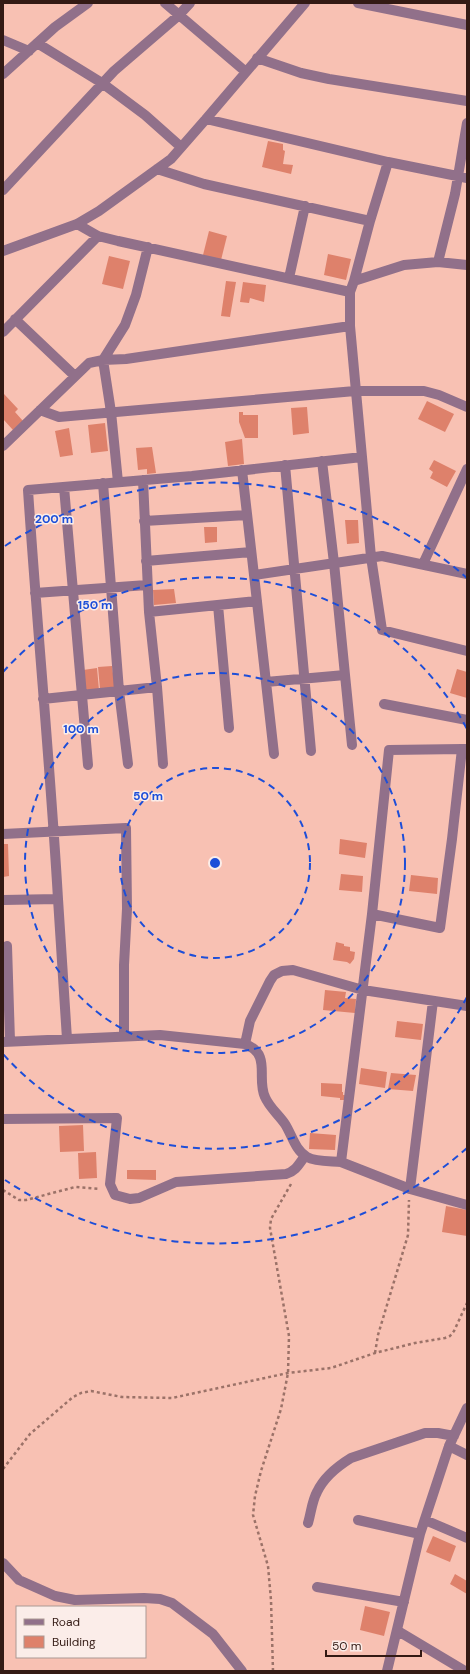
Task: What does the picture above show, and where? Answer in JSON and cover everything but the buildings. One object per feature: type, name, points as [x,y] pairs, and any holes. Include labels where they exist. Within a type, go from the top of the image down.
[{"type":"street","points":[[165,3],[178,16],[246,72]]},
{"type":"street","points":[[3,190],[114,71],[178,16],[190,3]]},
{"type":"street","points":[[3,251],[77,224],[98,211],[171,159],[305,3]]},
{"type":"street","points":[[358,3],[467,25]]},
{"type":"street","points":[[3,74],[7,65],[29,51],[82,4]]},
{"type":"street","points":[[3,40],[29,51]]},
{"type":"street","points":[[37,43],[102,83],[145,115],[181,146]]},
{"type":"street","points":[[257,58],[301,73],[329,80],[467,101]]},
{"type":"street","points":[[206,119],[388,162],[463,177]]},
{"type":"street","points":[[438,262],[456,194],[463,177],[467,123]]},
{"type":"street","points":[[388,162],[350,292],[350,326],[355,391],[371,557],[382,630],[467,651]]},
{"type":"street","points":[[156,169],[204,184],[370,221]]},
{"type":"street","points":[[289,278],[305,206]]},
{"type":"street","points":[[77,224],[98,236],[350,292]]},
{"type":"street","points":[[3,332],[98,236]]},
{"type":"street","points":[[118,482],[111,412],[103,360],[125,325],[136,295],[148,247]]},
{"type":"street","points":[[354,281],[404,265],[438,262],[467,265]]},
{"type":"street","points":[[15,319],[75,376]]},
{"type":"street","points":[[3,446],[89,363],[103,360],[126,359],[350,326]]},
{"type":"street","points":[[40,410],[59,417],[355,391],[424,391],[439,395],[467,407]]},
{"type":"street","points":[[67,1039],[54,830],[28,490],[242,470],[362,456]]},
{"type":"street","points":[[322,461],[334,563],[352,745]]},
{"type":"street","points":[[285,465],[311,751]]},
{"type":"street","points":[[423,564],[467,469]]},
{"type":"street","points":[[242,470],[274,754]]},
{"type":"street","points":[[143,480],[148,612],[157,687],[163,764]]},
{"type":"street","points":[[103,483],[119,690],[128,764]]},
{"type":"street","points":[[64,487],[88,765]]},
{"type":"street","points":[[144,521],[247,515]]},
{"type":"street","points":[[146,561],[251,552]]},
{"type":"street","points":[[254,575],[382,556],[467,574]]},
{"type":"street","points":[[35,593],[147,585]]},
{"type":"street","points":[[148,612],[257,601]]},
{"type":"street","points":[[218,605],[229,728]]},
{"type":"street","points":[[266,682],[304,677],[345,675]]},
{"type":"street","points":[[44,699],[157,687]]},
{"type":"street","points":[[384,704],[467,720]]},
{"type":"street","points":[[340,1162],[363,990],[389,750],[464,749],[440,928],[372,914]]},
{"type":"street","points":[[3,834],[54,830],[126,828],[127,909],[124,965],[124,1036]]},
{"type":"street","points":[[3,900],[58,899]]},
{"type":"street","points":[[7,946],[7,1041],[160,1035],[252,1046],[261,1058],[263,1067],[262,1089],[265,1098],[285,1125],[298,1149],[305,1156],[340,1162],[410,1189],[467,1205]]},
{"type":"street","points":[[245,1044],[253,1013],[274,975],[282,971],[293,970],[363,990],[433,1002],[467,1006]]},
{"type":"street","points":[[410,1189],[433,1002]]},
{"type":"street","points":[[3,1119],[117,1118],[110,1184],[115,1195],[130,1199],[139,1198],[176,1182],[286,1174],[292,1172],[305,1156]]},
{"type":"street","points":[[387,1671],[398,1632],[420,1534],[449,1446],[467,1408]]},
{"type":"street","points":[[308,1523],[317,1492],[326,1478],[340,1465],[351,1458],[425,1433],[438,1433],[454,1436]]},
{"type":"street","points":[[449,1446],[467,1455]]},
{"type":"street","points":[[358,1520],[420,1534]]},
{"type":"street","points":[[425,1520],[467,1538]]},
{"type":"street","points":[[3,1563],[19,1580],[55,1596],[75,1600],[144,1598],[160,1599],[172,1603],[213,1634],[242,1671]]},
{"type":"street","points":[[316,1587],[404,1602]]},
{"type":"street","points":[[398,1632],[465,1671]]},
{"type":"path","points":[[273,1671],[271,1600],[268,1566],[253,1515],[255,1496],[261,1471],[281,1409],[288,1373],[289,1336],[270,1228],[271,1219],[292,1181],[292,1172]]},
{"type":"path","points":[[3,1190],[19,1200],[26,1200],[75,1187],[112,1191]]},
{"type":"path","points":[[375,1353],[378,1335],[408,1236],[410,1189]]},
{"type":"path","points":[[3,1469],[30,1434],[73,1397],[81,1393],[91,1391],[122,1397],[172,1398],[288,1373],[331,1368],[375,1353],[450,1336],[454,1331],[467,1303]]}]
